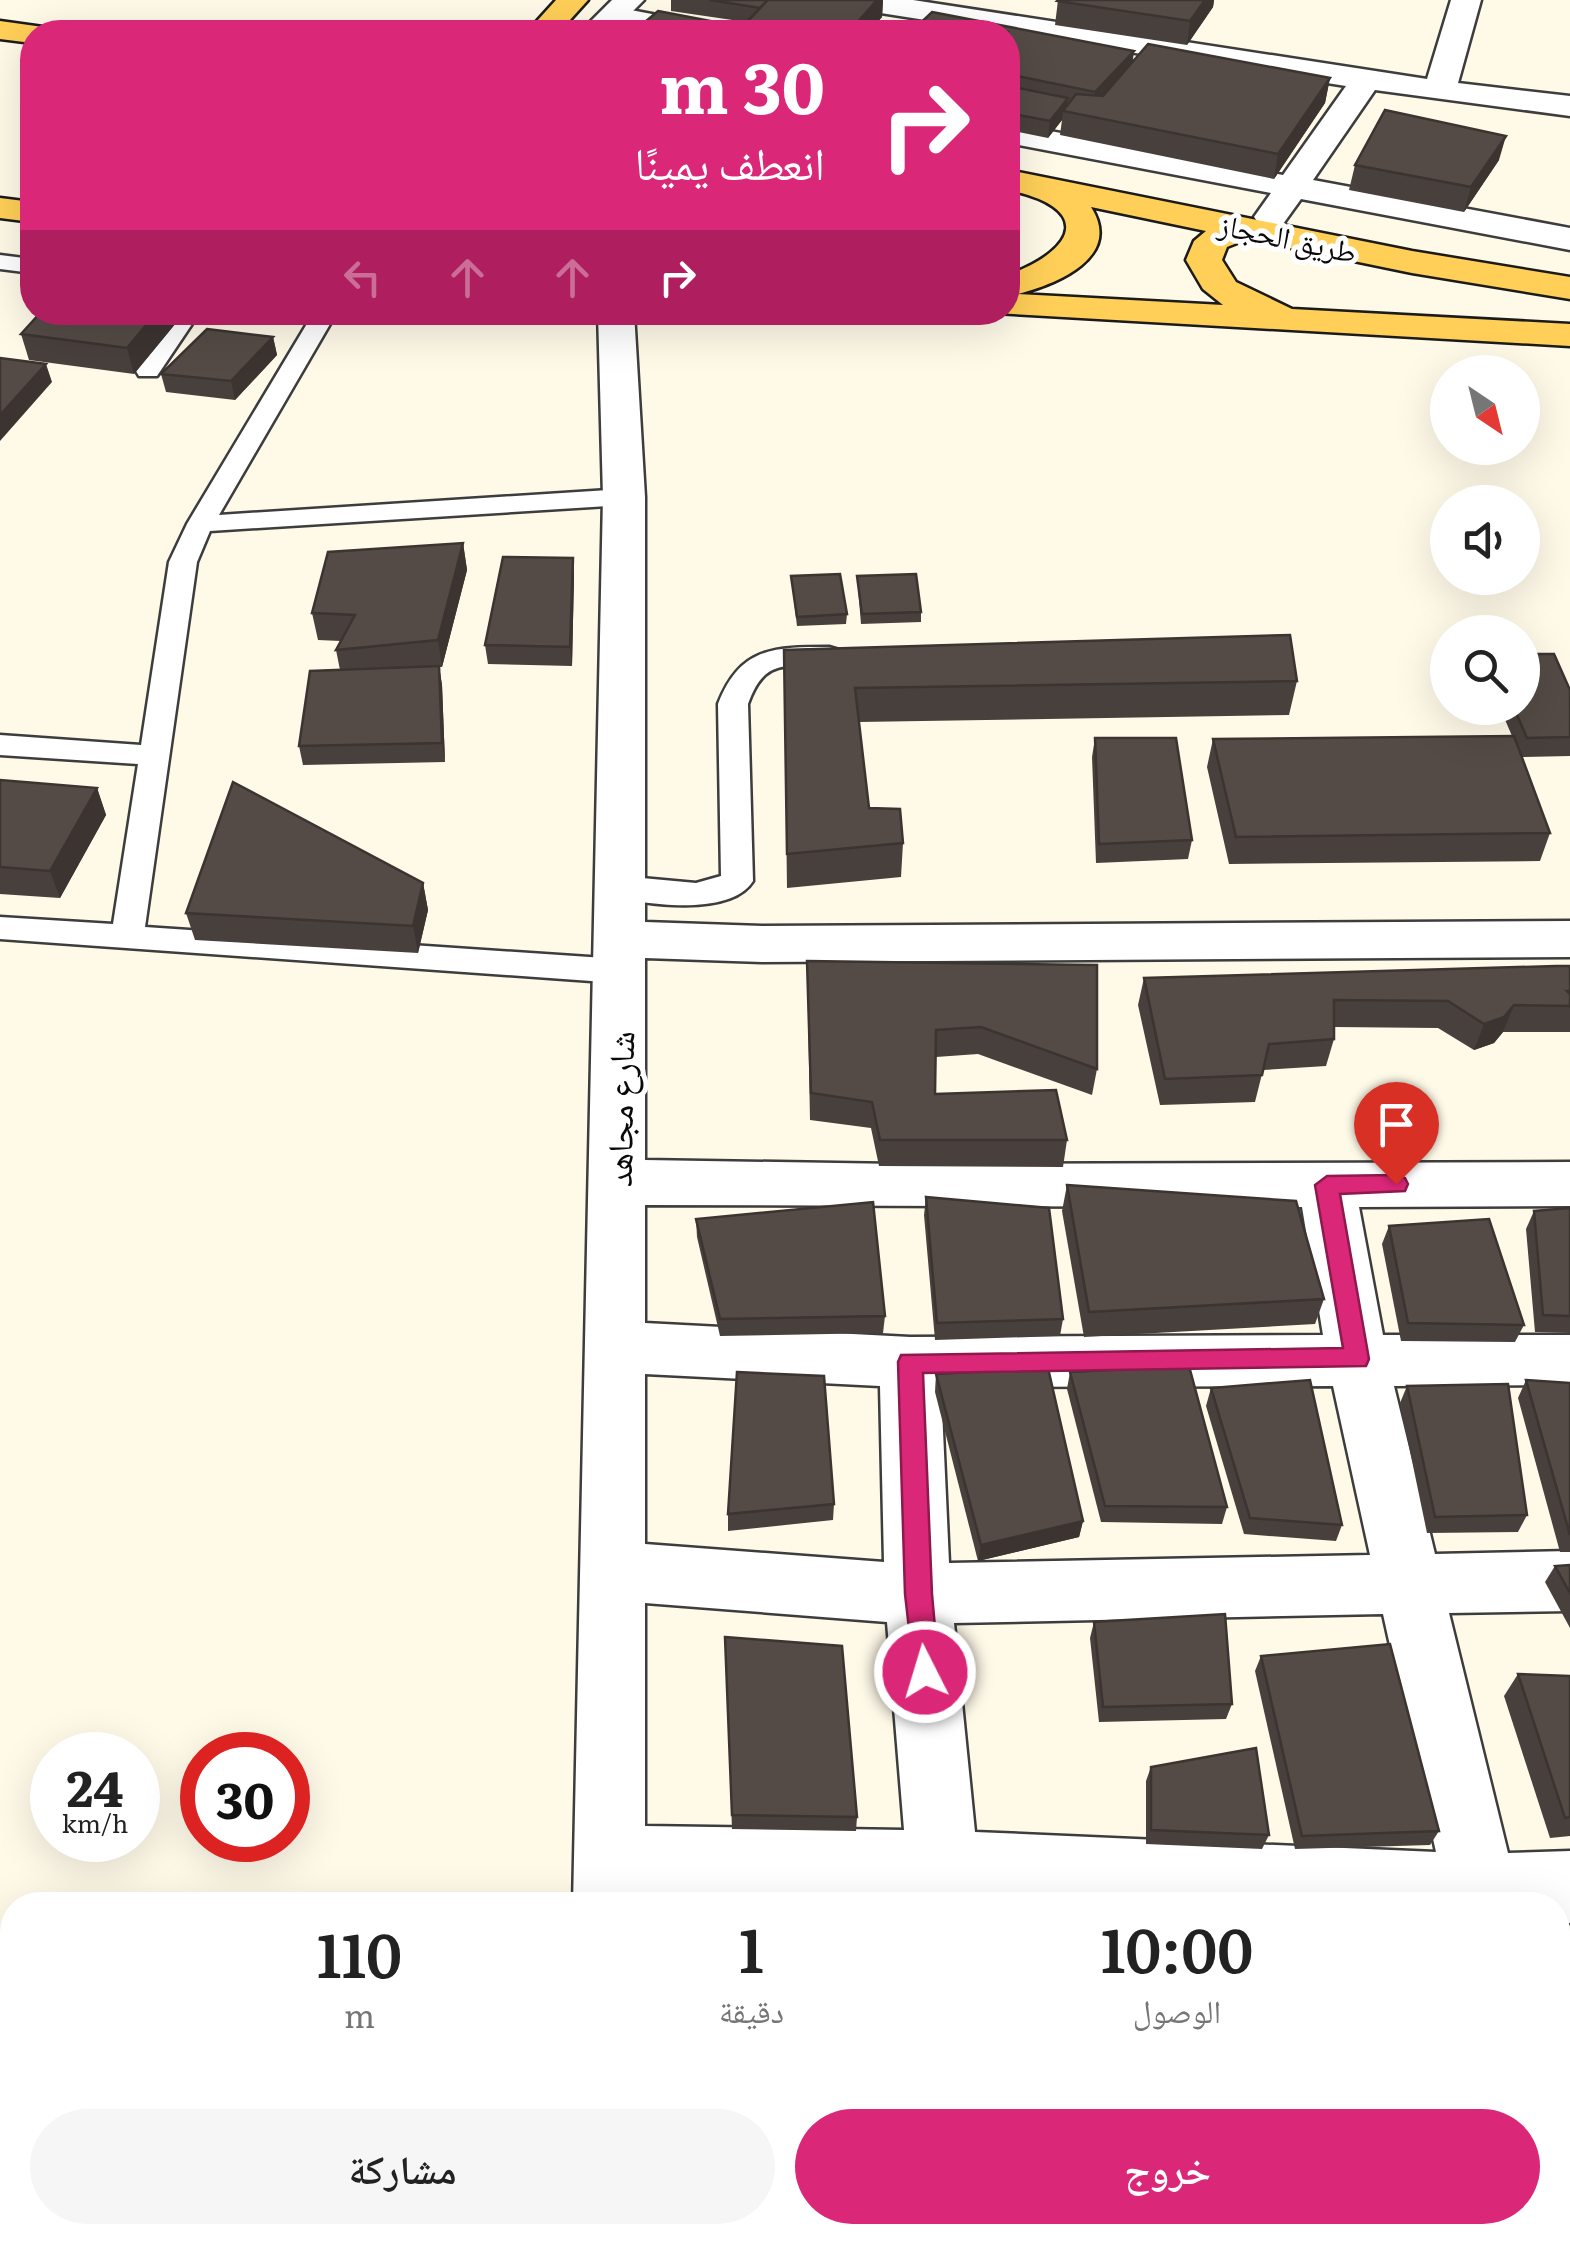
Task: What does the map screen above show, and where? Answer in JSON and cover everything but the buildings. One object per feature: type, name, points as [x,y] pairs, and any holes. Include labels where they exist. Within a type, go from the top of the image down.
[{"type":"main road","points":[[554,20],[573,0]]},
{"type":"main road","name":"طريق الحجاز","points":[[1020,182],[1570,288]]},
{"type":"main road","points":[[1020,184],[1076,210],[1083,221],[1083,236],[1077,250],[1063,264],[1020,282]]},
{"type":"main road","points":[[1254,229],[1212,241],[1204,260],[1212,280],[1240,300],[1300,321]]},
{"type":"main road","points":[[1020,307],[1570,335]]},
{"type":"street","points":[[855,0],[1001,20]]},
{"type":"street","points":[[1440,91],[1466,0]]},
{"type":"street","points":[[1020,23],[1569,111]]},
{"type":"street","points":[[1254,229],[1288,189],[1366,80]]},
{"type":"street","points":[[1020,135],[1570,240]]},
{"type":"street","name":"شارع مجاهد","points":[[609,1883],[624,497],[617,325]]},
{"type":"street","points":[[619,932],[762,944],[1570,939]]},
{"type":"street","points":[[617,1182],[1570,1184]]},
{"type":"street","points":[[1327,1185],[1357,1359],[1481,1892]]},
{"type":"street","points":[[615,1347],[910,1362],[1570,1360]]},
{"type":"street","points":[[910,1362],[918,1594],[944,1885]]},
{"type":"street","points":[[612,1571],[918,1594],[1570,1581]]},
{"type":"street","points":[[609,1883],[1234,1892]]},
{"type":"street","points":[[1530,1892],[1570,1887]]},
{"type":"lane","points":[[148,371],[180,325]]},
{"type":"lane","points":[[126,938],[183,562],[200,524],[318,325]]},
{"type":"lane","points":[[200,524],[624,497]]},
{"type":"lane","points":[[0,928],[126,938],[619,932],[705,893],[727,889],[737,881],[734,704],[740,680],[751,668],[769,660],[860,655]]},
{"type":"lane","points":[[0,745],[153,755]]},
{"type":"route","points":[[925,1672],[918,1594],[910,1362],[1357,1359],[1327,1185],[1396,1184]]}]
